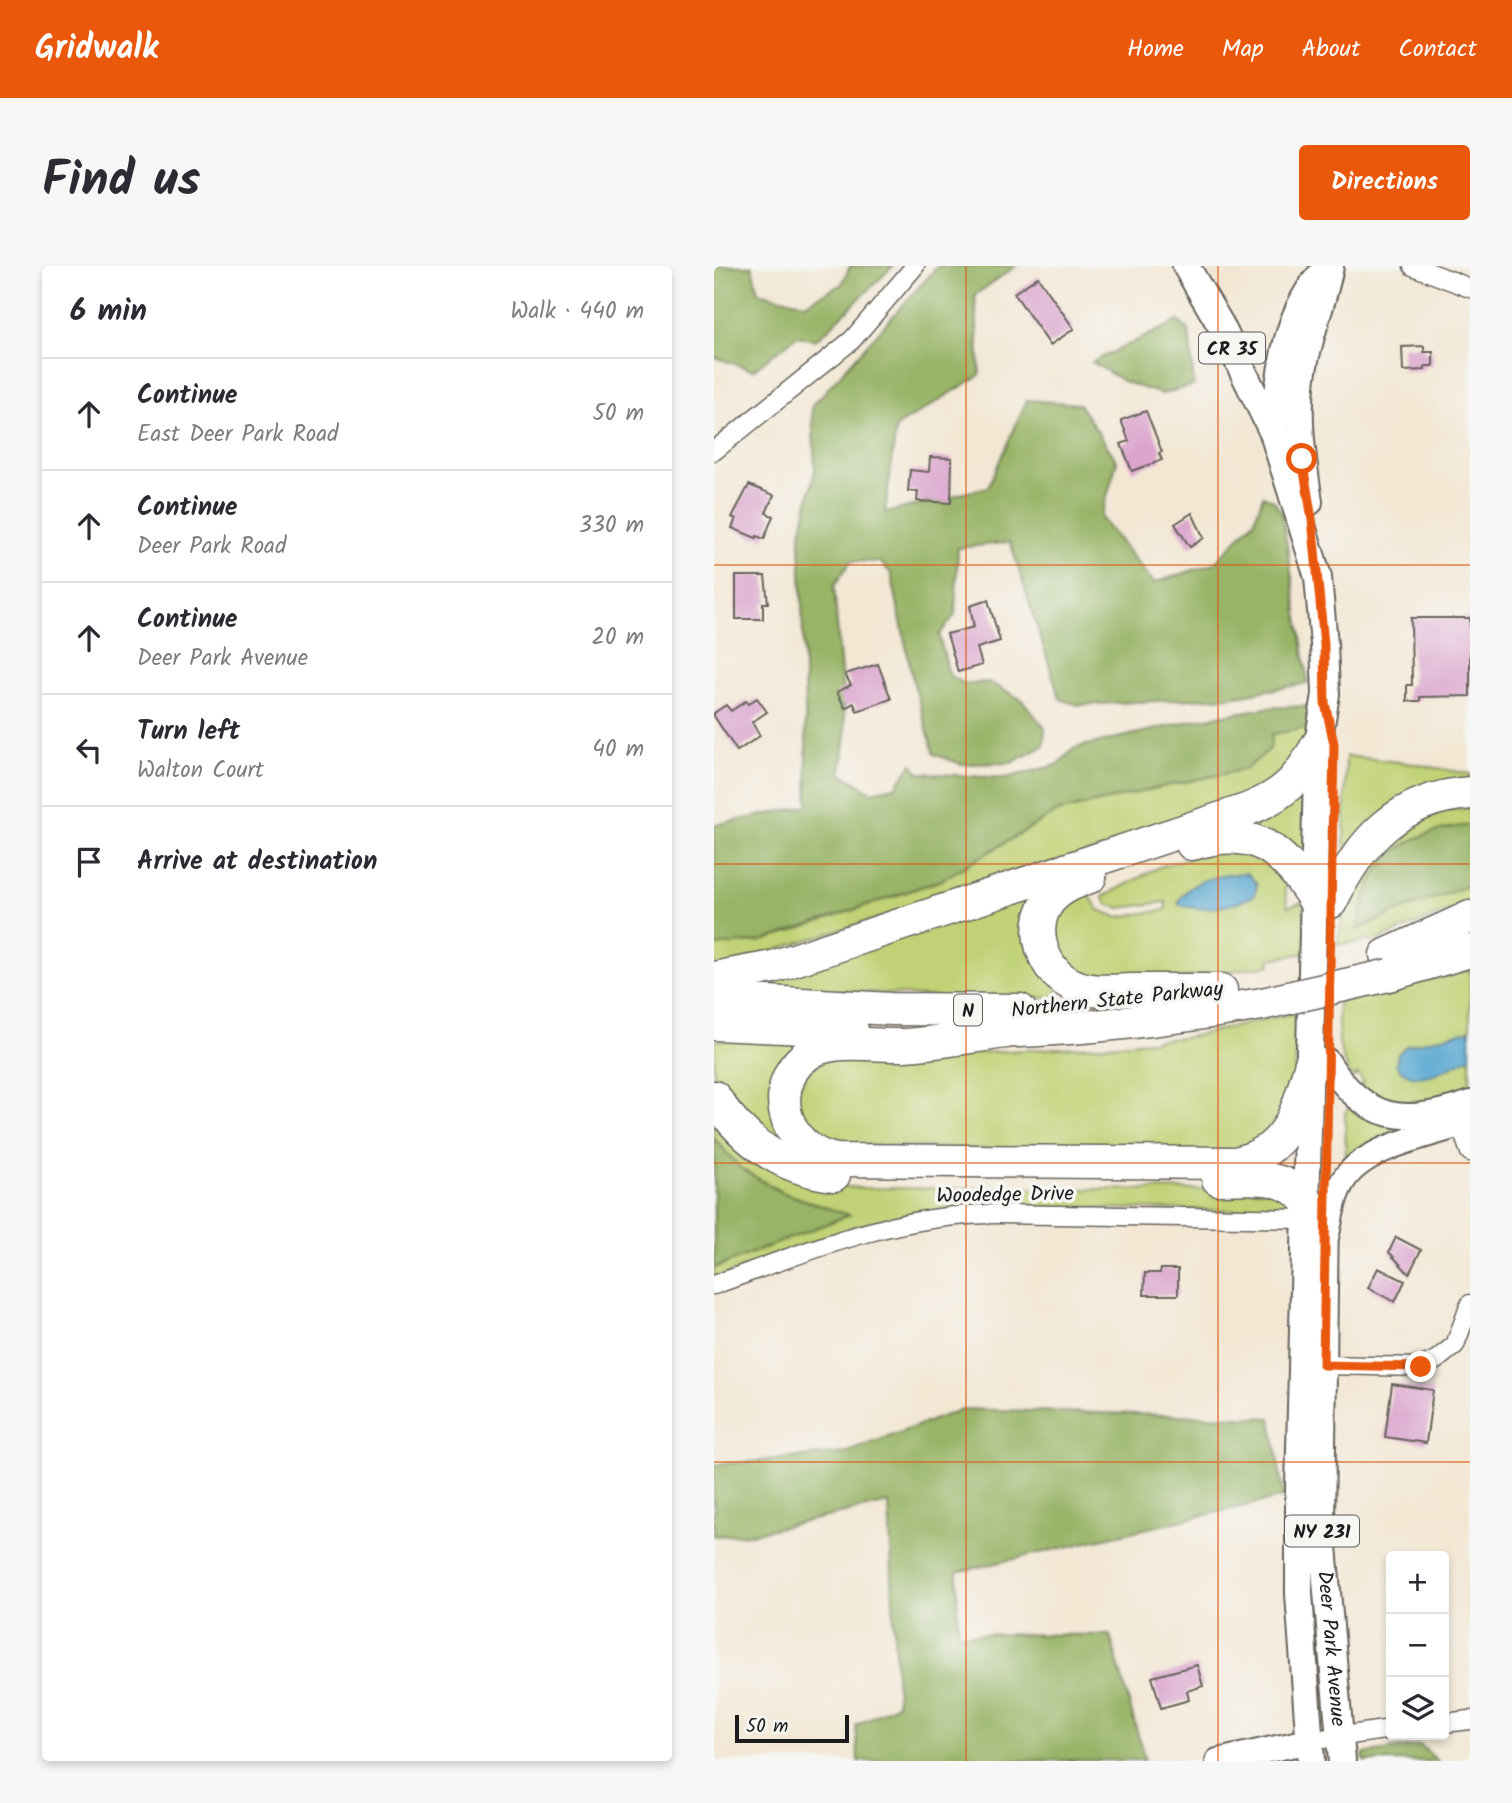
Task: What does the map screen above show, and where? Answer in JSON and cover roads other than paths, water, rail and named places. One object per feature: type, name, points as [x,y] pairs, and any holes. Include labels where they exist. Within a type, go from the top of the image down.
[{"type":"highway","points":[[714,978],[774,967],[1254,807],[1289,787],[1304,769],[1318,744]]},
{"type":"highway","points":[[1221,990],[1098,990],[1069,984],[1054,971],[1040,943],[1040,923],[1046,905],[1062,889],[1084,879],[1207,839],[1234,837],[1257,842],[1280,855],[1323,902],[1353,860],[1383,826],[1427,801],[1470,793]]},
{"type":"highway","points":[[1387,965],[1470,917]]},
{"type":"highway","name":"Northern State Parkway","points":[[1387,965],[1470,928]]},
{"type":"highway","name":"Northern State Parkway","points":[[714,1024],[890,1032],[1006,1031],[1177,1017],[1262,993],[1387,965],[1470,951]]},
{"type":"highway","name":"Northern State Parkway","points":[[714,999],[865,1008],[1017,1010],[1126,1002],[1221,990],[1262,993]]},
{"type":"highway","points":[[1006,1031],[908,1045],[840,1045],[821,1048],[805,1057],[789,1080],[784,1104],[790,1127],[809,1150],[827,1159],[837,1160],[1235,1163],[1258,1157],[1284,1135],[1319,1062]]},
{"type":"highway","points":[[714,1097],[734,1126],[752,1142],[784,1162],[820,1173],[862,1176],[1265,1179],[1288,1184],[1307,1210]]},
{"type":"main road","name":"CR 35","points":[[1186,266],[1220,324],[1273,433],[1299,511],[1318,577],[1324,644],[1325,703]]},
{"type":"main road","points":[[1273,433],[1283,356],[1297,311],[1310,285],[1329,266]]},
{"type":"main road","points":[[1318,577],[1302,459],[1299,402],[1308,347],[1325,292],[1329,266]]},
{"type":"main road","name":"NY 231","points":[[1323,902],[1318,744],[1325,703]]},
{"type":"main road","name":"NY 231","points":[[1324,1248],[1319,1062],[1323,902],[1334,744],[1325,703]]},
{"type":"main road","name":"NY 231","points":[[1307,1210],[1319,1062]]},
{"type":"main road","name":"Deer Park Avenue","points":[[1307,1210],[1299,1594],[1310,1751]]},
{"type":"main road","name":"Deer Park Avenue","points":[[1324,1248],[1321,1524],[1341,1749]]},
{"type":"street","points":[[714,451],[852,340],[915,266]]},
{"type":"street","points":[[1413,266],[1470,288]]},
{"type":"street","points":[[1319,1062],[1368,1105],[1396,1115],[1467,1116]]},
{"type":"street","points":[[1467,1116],[1470,1152]]},
{"type":"street","points":[[1324,1248],[1336,1196],[1343,1180],[1353,1168],[1375,1154],[1467,1116]]},
{"type":"street","name":"Woodedge Drive","points":[[714,1285],[864,1232],[916,1219],[948,1215],[1307,1210]]},
{"type":"street","points":[[1323,1365],[1421,1367],[1437,1360],[1455,1345],[1470,1304]]},
{"type":"street","points":[[1449,1722],[1470,1720]]},
{"type":"street","points":[[1217,1761],[1341,1749],[1386,1731]]},
{"type":"water","points":[[1247,873],[1257,884],[1255,895],[1227,905],[1207,908],[1178,904],[1197,883]]},
{"type":"water","points":[[1470,1030],[1470,1057],[1452,1067],[1421,1077],[1403,1072],[1396,1064],[1398,1054],[1406,1046]]}]
